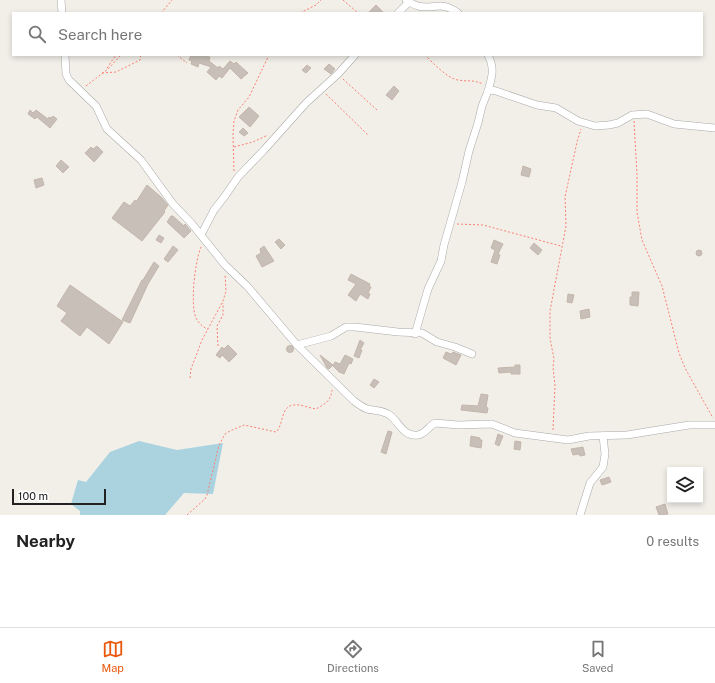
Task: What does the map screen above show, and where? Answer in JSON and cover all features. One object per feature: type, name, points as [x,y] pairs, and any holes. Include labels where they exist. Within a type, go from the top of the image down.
[{"type":"street","points":[[61,0],[62,12]]},
{"type":"street","points":[[399,12],[408,1],[420,6],[446,5],[457,12]]},
{"type":"street","points":[[65,56],[67,77],[96,106],[107,129],[141,160],[168,197],[203,237],[222,262],[247,286],[297,345],[354,401],[364,407],[388,414],[408,434],[413,436],[421,435],[435,423],[489,424],[505,428],[515,434],[568,440],[589,436],[628,435],[689,425],[715,424]]},
{"type":"street","points":[[203,237],[214,210],[238,177],[264,150],[293,116],[338,74],[354,56]]},
{"type":"street","points":[[415,334],[428,289],[441,261],[469,151],[488,89],[492,69],[492,63],[488,56]]},
{"type":"street","points":[[488,89],[537,105],[556,108],[571,118],[595,126],[618,123],[634,114],[652,115],[674,124],[715,128]]},
{"type":"street","points":[[297,345],[331,336],[349,327],[415,334],[422,333],[437,342],[472,354]]},
{"type":"street","points":[[580,515],[590,483],[603,467],[605,454],[603,436]]},
{"type":"path","points":[[162,12],[172,0]]},
{"type":"path","points":[[302,12],[316,5],[321,0]]},
{"type":"path","points":[[343,0],[357,12]]},
{"type":"path","points":[[105,70],[115,56]]},
{"type":"path","points":[[80,91],[121,56]]},
{"type":"path","points":[[102,73],[116,72],[140,60],[140,56]]},
{"type":"path","points":[[179,56],[187,63]]},
{"type":"path","points":[[234,182],[234,121],[238,110],[249,97],[269,56]]},
{"type":"path","points":[[426,56],[435,65],[454,79],[470,80],[481,83],[488,89]]},
{"type":"path","points":[[338,74],[377,110]]},
{"type":"path","points":[[321,89],[369,136]]},
{"type":"path","points":[[634,114],[638,212],[642,240],[662,286],[679,353],[685,368],[715,421]]},
{"type":"path","points":[[552,439],[555,385],[553,367],[554,360],[550,338],[550,311],[561,246],[566,226],[565,197],[577,142],[583,123]]},
{"type":"path","points":[[233,148],[253,142],[270,134]]},
{"type":"path","points":[[451,224],[483,225],[561,246]]},
{"type":"path","points":[[203,237],[194,275],[193,300],[196,318],[203,327],[209,329]]},
{"type":"path","points":[[190,378],[191,369],[196,355],[223,302],[226,285],[222,262]]},
{"type":"path","points":[[218,346],[217,326],[223,315],[223,302]]},
{"type":"path","points":[[187,515],[202,502],[207,495],[219,445],[226,434],[244,425],[276,432],[280,428],[283,416],[288,407],[297,405],[316,409],[330,400],[332,387]]},
{"type":"water","points":[[139,441],[177,450],[223,443],[213,494],[184,493],[165,515],[80,515],[80,511],[71,504],[78,480],[86,482],[110,452]]},
{"type":"building","points":[[376,5],[383,12],[369,12]]},
{"type":"building","points":[[191,56],[208,56],[210,57],[209,61],[218,68],[219,66],[223,69],[230,61],[234,64],[236,62],[248,73],[241,79],[230,68],[222,78],[219,76],[216,80],[207,72],[211,67],[199,63],[198,67],[191,64],[192,61],[189,60]]},
{"type":"building","points":[[329,64],[335,69],[331,74],[324,69]]},
{"type":"building","points":[[307,65],[311,68],[306,73],[302,70]]},
{"type":"building","points":[[394,86],[399,91],[392,100],[386,95]]},
{"type":"building","points":[[249,107],[259,116],[250,127],[239,117]]},
{"type":"building","points":[[30,110],[33,113],[36,110],[48,119],[49,117],[51,118],[53,116],[57,119],[50,128],[37,117],[35,119],[28,114]]},
{"type":"building","points":[[243,128],[248,133],[244,136],[239,132]]},
{"type":"building","points":[[97,146],[103,152],[94,162],[85,153],[91,147],[93,149]]},
{"type":"building","points":[[61,160],[69,167],[63,173],[56,166]]},
{"type":"building","points":[[523,166],[531,169],[529,177],[521,175]]},
{"type":"building","points":[[42,178],[44,185],[36,188],[34,180]]},
{"type":"building","points":[[147,185],[168,205],[164,211],[165,212],[142,241],[112,218],[124,202],[130,206],[135,200],[136,202]]},
{"type":"building","points":[[171,216],[173,216],[184,226],[185,224],[191,231],[184,238],[167,222]]},
{"type":"building","points":[[159,235],[164,238],[161,243],[156,240]]},
{"type":"building","points":[[279,239],[285,245],[281,249],[275,242]]},
{"type":"building","points":[[494,240],[503,244],[498,254],[500,255],[497,264],[491,262],[495,250],[491,248]]},
{"type":"building","points":[[534,243],[542,250],[538,255],[530,248]]},
{"type":"building","points":[[173,246],[178,250],[168,262],[164,259]]},
{"type":"building","points":[[264,246],[274,261],[262,267],[256,256],[261,253],[260,249]]},
{"type":"building","points":[[699,250],[702,253],[699,256],[696,253]]},
{"type":"building","points":[[154,262],[159,266],[148,284],[130,323],[122,320],[142,280]]},
{"type":"building","points":[[351,274],[370,284],[369,286],[371,287],[368,293],[370,294],[368,299],[360,294],[356,301],[348,295],[356,284],[348,280]]},
{"type":"building","points":[[70,285],[123,322],[109,344],[87,327],[80,336],[61,321],[67,313],[57,306]]},
{"type":"building","points":[[632,292],[639,292],[638,306],[630,305],[630,297],[632,297]]},
{"type":"building","points":[[568,294],[574,295],[572,303],[567,302]]},
{"type":"building","points":[[589,309],[590,317],[581,319],[580,311]]},
{"type":"building","points":[[360,340],[364,343],[360,350],[362,350],[359,358],[354,356]]},
{"type":"building","points":[[228,345],[237,354],[229,362],[222,355],[220,358],[216,355],[222,347],[224,349]]},
{"type":"building","points":[[290,346],[293,349],[290,352],[287,349]]},
{"type":"building","points":[[446,352],[451,354],[453,352],[461,355],[456,365],[443,358]]},
{"type":"building","points":[[320,355],[333,365],[329,369],[327,368]]},
{"type":"building","points":[[345,355],[353,359],[351,364],[349,363],[344,374],[339,372],[333,366],[335,362],[340,364]]},
{"type":"building","points":[[515,365],[520,365],[520,374],[511,374],[511,372],[499,373],[498,368],[515,367]]},
{"type":"building","points":[[374,379],[379,382],[374,388],[370,385]]},
{"type":"building","points":[[481,394],[488,395],[486,407],[488,408],[487,413],[461,410],[462,405],[478,406]]},
{"type":"building","points":[[388,431],[392,432],[386,454],[381,452]]},
{"type":"building","points":[[498,434],[503,436],[499,446],[495,444]]},
{"type":"building","points":[[471,436],[482,440],[481,448],[470,446]]},
{"type":"building","points":[[515,441],[521,442],[520,450],[514,449]]},
{"type":"building","points":[[583,447],[585,455],[573,455],[571,449]]},
{"type":"building","points":[[609,477],[611,482],[602,485],[600,480]]},
{"type":"building","points":[[665,504],[668,514],[659,515],[656,507]]}]
